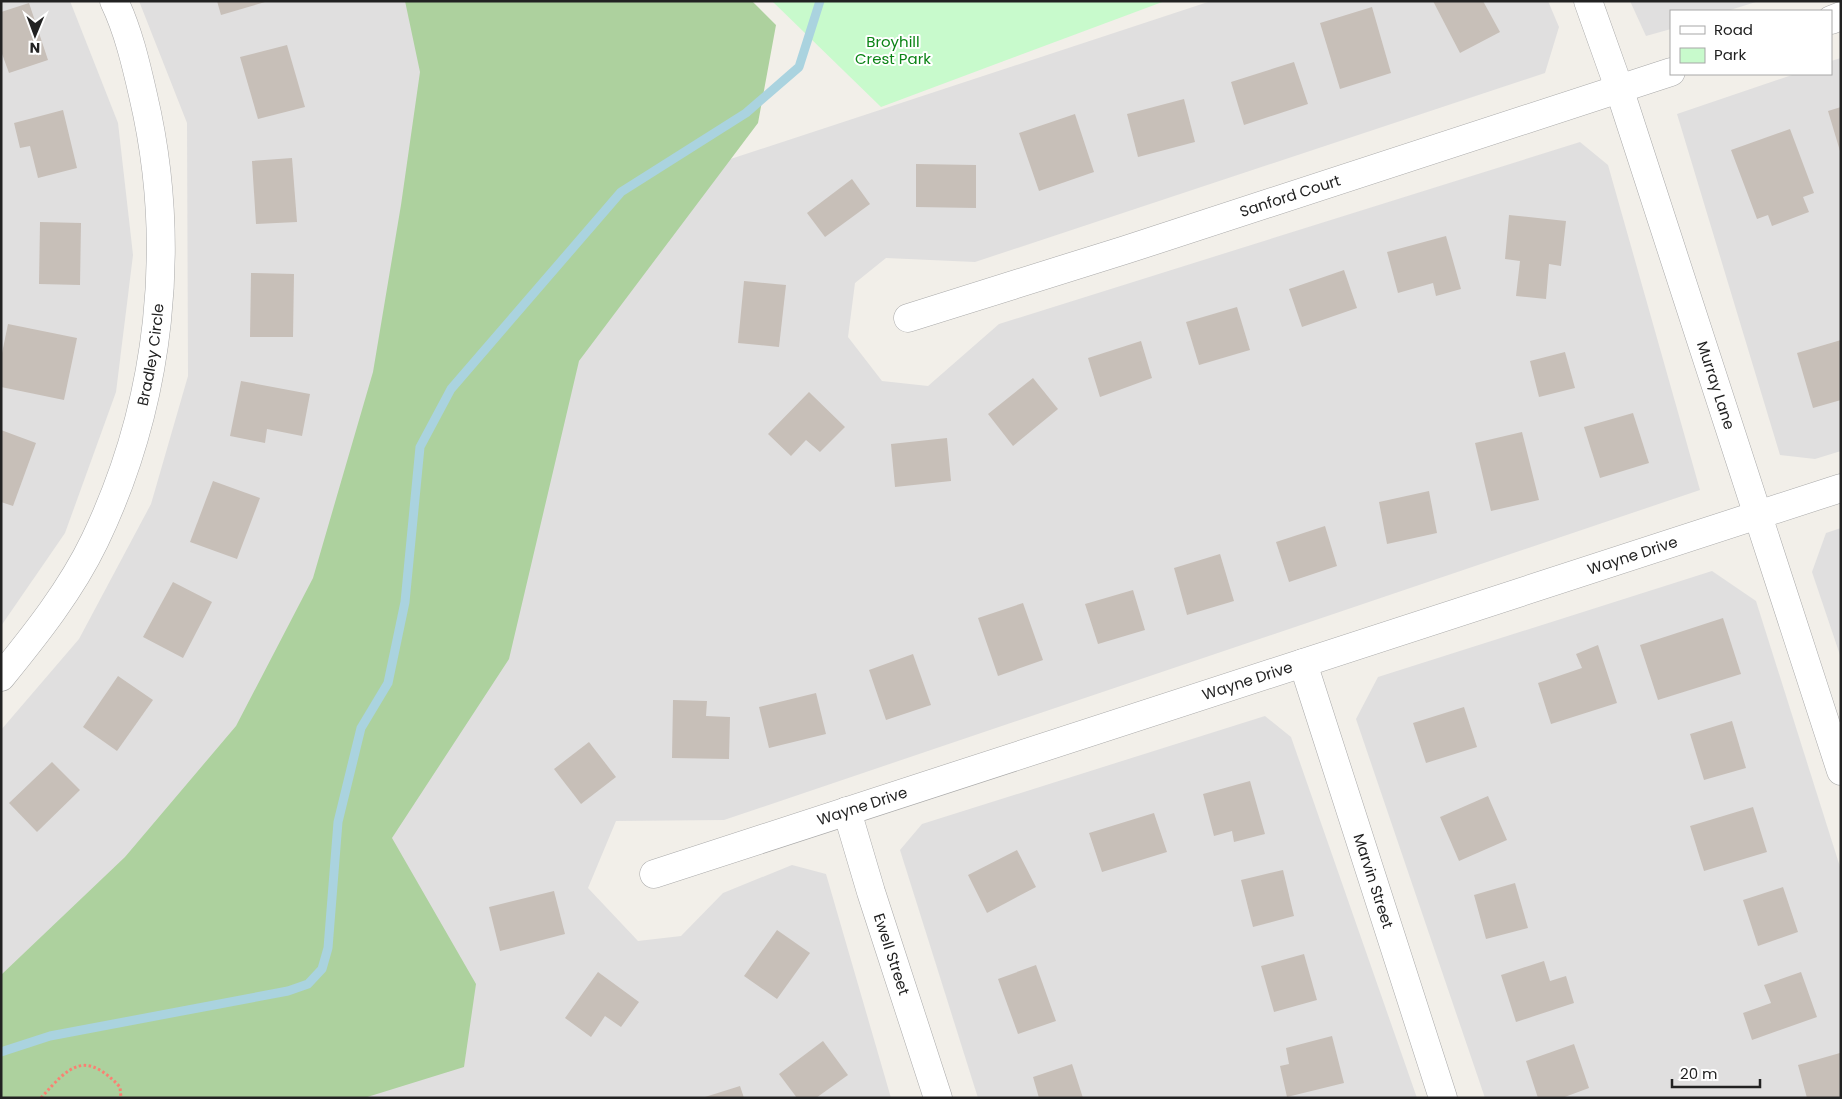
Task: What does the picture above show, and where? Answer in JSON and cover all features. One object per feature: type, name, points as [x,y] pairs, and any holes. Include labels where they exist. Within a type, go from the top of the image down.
[{"type":"street","name":"Bradley Circle","points":[[1,677],[32,638],[65,591],[94,542],[116,490],[134,434],[154,358],[161,284],[160,193],[153,136],[137,69],[114,1]]},
{"type":"street","name":"Murray Lane","points":[[1588,1],[1619,88],[1841,771]]},
{"type":"street","name":"Sanford Court","points":[[908,318],[1116,253],[1670,72]]},
{"type":"street","name":"Wayne Drive","points":[[654,874],[1841,488]]},
{"type":"street","name":"Marvin Street","points":[[1302,663],[1443,1098]]},
{"type":"street","name":"Ewell Street","points":[[847,811],[870,892],[938,1098]]},
{"type":"path","points":[[41,1098],[56,1081],[77,1065],[88,1064],[111,1077],[120,1087],[121,1098]]},
{"type":"shaded area","points":[[1,1],[70,1],[118,123],[133,255],[116,392],[65,533],[1,626]]},
{"type":"shaded area","points":[[139,1],[620,1],[688,173],[1211,1],[1548,1],[1559,27],[1545,73],[975,262],[886,258],[855,283],[848,337],[882,381],[928,386],[999,324],[1580,142],[1608,165],[1700,490],[724,820],[616,821],[588,888],[638,941],[681,936],[723,893],[792,865],[826,874],[891,1098],[127,1098],[1,1067],[1,730],[79,639],[151,504],[188,376],[187,123]]},
{"type":"shaded area","points":[[1630,1],[1759,1],[1730,10],[1670,10],[1670,29],[1646,36]]},
{"type":"shaded area","points":[[1841,58],[1841,451],[1815,459],[1780,455],[1677,114],[1792,75],[1832,75],[1832,61]]},
{"type":"shaded area","points":[[1841,528],[1841,658],[1812,572],[1826,533]]},
{"type":"shaded area","points":[[1712,571],[1756,601],[1841,870],[1841,1098],[1485,1098],[1356,719],[1378,677]]},
{"type":"shaded area","points":[[1265,716],[1291,737],[1417,1098],[978,1098],[900,850],[922,824]]},
{"type":"green space","points":[[405,1],[752,1],[776,25],[758,123],[579,361],[509,659],[392,838],[476,984],[464,1067],[364,1098],[1,1098],[1,975],[125,857],[236,726],[313,578],[373,372],[401,205],[420,72]]},
{"type":"green space","name":"Broyhill Crest Park","points":[[772,1],[1165,1],[881,107]]},
{"type":"building","points":[[217,1],[265,1],[265,2],[221,15]]},
{"type":"building","points":[[1433,1],[1483,1],[1500,32],[1460,53]]},
{"type":"building","points":[[29,3],[48,60],[9,73],[1,51],[1,12]]},
{"type":"building","points":[[1372,7],[1391,73],[1340,89],[1320,23]]},
{"type":"building","points":[[287,45],[305,107],[258,119],[240,57]]},
{"type":"building","points":[[1294,62],[1308,104],[1244,125],[1231,82]]},
{"type":"building","points":[[1184,99],[1195,142],[1138,157],[1127,114]]},
{"type":"building","points":[[1841,107],[1841,151],[1840,151],[1828,111]]},
{"type":"building","points":[[63,110],[77,168],[38,178],[30,146],[20,148],[14,123]]},
{"type":"building","points":[[1075,114],[1094,172],[1039,191],[1019,133]]},
{"type":"building","points":[[1790,129],[1814,193],[1803,197],[1809,212],[1772,226],[1768,215],[1757,219],[1731,150]]},
{"type":"building","points":[[292,158],[297,222],[256,224],[252,161]]},
{"type":"building","points":[[916,164],[976,165],[976,208],[916,207]]},
{"type":"building","points":[[852,179],[870,204],[825,237],[807,213]]},
{"type":"building","points":[[1509,215],[1566,221],[1561,266],[1549,264],[1546,299],[1516,296],[1520,261],[1505,259]]},
{"type":"building","points":[[40,222],[81,223],[80,285],[39,284]]},
{"type":"building","points":[[1446,236],[1461,289],[1436,296],[1433,283],[1398,293],[1387,252]]},
{"type":"building","points":[[1344,270],[1357,308],[1302,327],[1289,289]]},
{"type":"building","points":[[251,273],[294,274],[293,337],[250,337]]},
{"type":"building","points":[[744,281],[786,285],[779,347],[738,343]]},
{"type":"building","points":[[1237,307],[1250,350],[1199,365],[1186,322]]},
{"type":"building","points":[[8,324],[77,338],[64,400],[1,387],[1,358]]},
{"type":"building","points":[[1841,340],[1841,400],[1813,408],[1797,353]]},
{"type":"building","points":[[1141,341],[1152,378],[1100,397],[1088,358]]},
{"type":"building","points":[[1565,352],[1575,388],[1539,397],[1530,361]]},
{"type":"building","points":[[1033,378],[1058,409],[1013,446],[988,414]]},
{"type":"building","points":[[241,381],[310,394],[302,436],[267,429],[265,443],[230,436]]},
{"type":"building","points":[[809,392],[845,427],[820,452],[806,440],[791,456],[768,434]]},
{"type":"building","points":[[1633,413],[1649,463],[1600,478],[1584,427]]},
{"type":"building","points":[[1,430],[36,443],[13,506],[1,502]]},
{"type":"building","points":[[1522,432],[1539,500],[1491,511],[1475,443]]},
{"type":"building","points":[[947,438],[951,481],[895,487],[891,444]]},
{"type":"building","points":[[213,481],[260,498],[237,559],[190,542]]},
{"type":"building","points":[[1429,491],[1437,533],[1387,544],[1379,502]]},
{"type":"building","points":[[1325,526],[1337,566],[1289,582],[1276,542]]},
{"type":"building","points":[[1220,554],[1234,601],[1187,615],[1174,568]]},
{"type":"building","points":[[173,582],[212,602],[183,658],[143,637]]},
{"type":"building","points":[[1133,590],[1145,630],[1098,644],[1085,604]]},
{"type":"building","points":[[1023,603],[1043,660],[998,676],[978,618]]},
{"type":"building","points":[[1723,618],[1741,674],[1658,700],[1640,645]]},
{"type":"building","points":[[1598,645],[1617,703],[1551,724],[1538,683],[1582,668],[1576,654]]},
{"type":"building","points":[[913,654],[931,705],[886,720],[869,670]]},
{"type":"building","points":[[118,676],[153,700],[117,751],[83,727]]},
{"type":"building","points":[[816,693],[826,734],[769,748],[759,707]]},
{"type":"building","points":[[673,700],[707,701],[706,716],[730,717],[729,759],[672,758]]},
{"type":"building","points":[[1464,707],[1477,747],[1426,763],[1413,723]]},
{"type":"building","points":[[1732,721],[1746,768],[1704,780],[1690,734]]},
{"type":"building","points":[[589,742],[616,777],[581,804],[554,769]]},
{"type":"building","points":[[52,762],[80,790],[37,832],[9,803]]},
{"type":"building","points":[[1250,781],[1265,834],[1234,842],[1232,831],[1214,836],[1203,794]]},
{"type":"building","points":[[1488,796],[1507,840],[1459,861],[1440,817]]},
{"type":"building","points":[[1753,807],[1767,852],[1704,871],[1690,826]]},
{"type":"building","points":[[1154,813],[1167,852],[1102,872],[1089,833]]},
{"type":"building","points":[[1017,850],[1036,887],[987,913],[968,875]]},
{"type":"building","points":[[1283,870],[1294,916],[1253,927],[1241,880]]},
{"type":"building","points":[[1515,883],[1528,928],[1486,939],[1474,895]]},
{"type":"building","points":[[1783,887],[1798,932],[1758,946],[1743,900]]},
{"type":"building","points":[[554,891],[565,934],[500,951],[489,907]]},
{"type":"building","points":[[777,930],[810,953],[777,999],[744,976]]},
{"type":"building","points":[[1304,954],[1317,1000],[1274,1012],[1261,966]]},
{"type":"building","points":[[1544,961],[1550,981],[1566,976],[1574,1003],[1516,1022],[1501,975]]},
{"type":"building","points":[[1036,965],[1056,1021],[1018,1034],[998,979]]},
{"type":"building","points":[[598,972],[639,1002],[621,1027],[605,1016],[591,1037],[565,1018]]},
{"type":"building","points":[[1801,972],[1817,1017],[1752,1040],[1743,1013],[1771,1003],[1764,985]]},
{"type":"building","points":[[1332,1036],[1344,1083],[1287,1097],[1280,1066],[1289,1064],[1286,1048]]},
{"type":"building","points":[[823,1041],[848,1075],[816,1098],[797,1098],[779,1074]]},
{"type":"building","points":[[1574,1044],[1589,1088],[1562,1098],[1538,1098],[1526,1061]]},
{"type":"building","points":[[1840,1053],[1841,1098],[1807,1098],[1798,1065]]},
{"type":"building","points":[[1072,1064],[1083,1098],[1039,1098],[1033,1077]]},
{"type":"building","points":[[740,1086],[744,1098],[705,1098],[705,1097]]},
{"type":"waterway","points":[[1,1052],[50,1036],[288,991],[308,984],[322,969],[328,948],[338,822],[361,728],[388,683],[405,602],[420,447],[451,389],[621,192],[746,113],[799,67],[820,1]]}]
